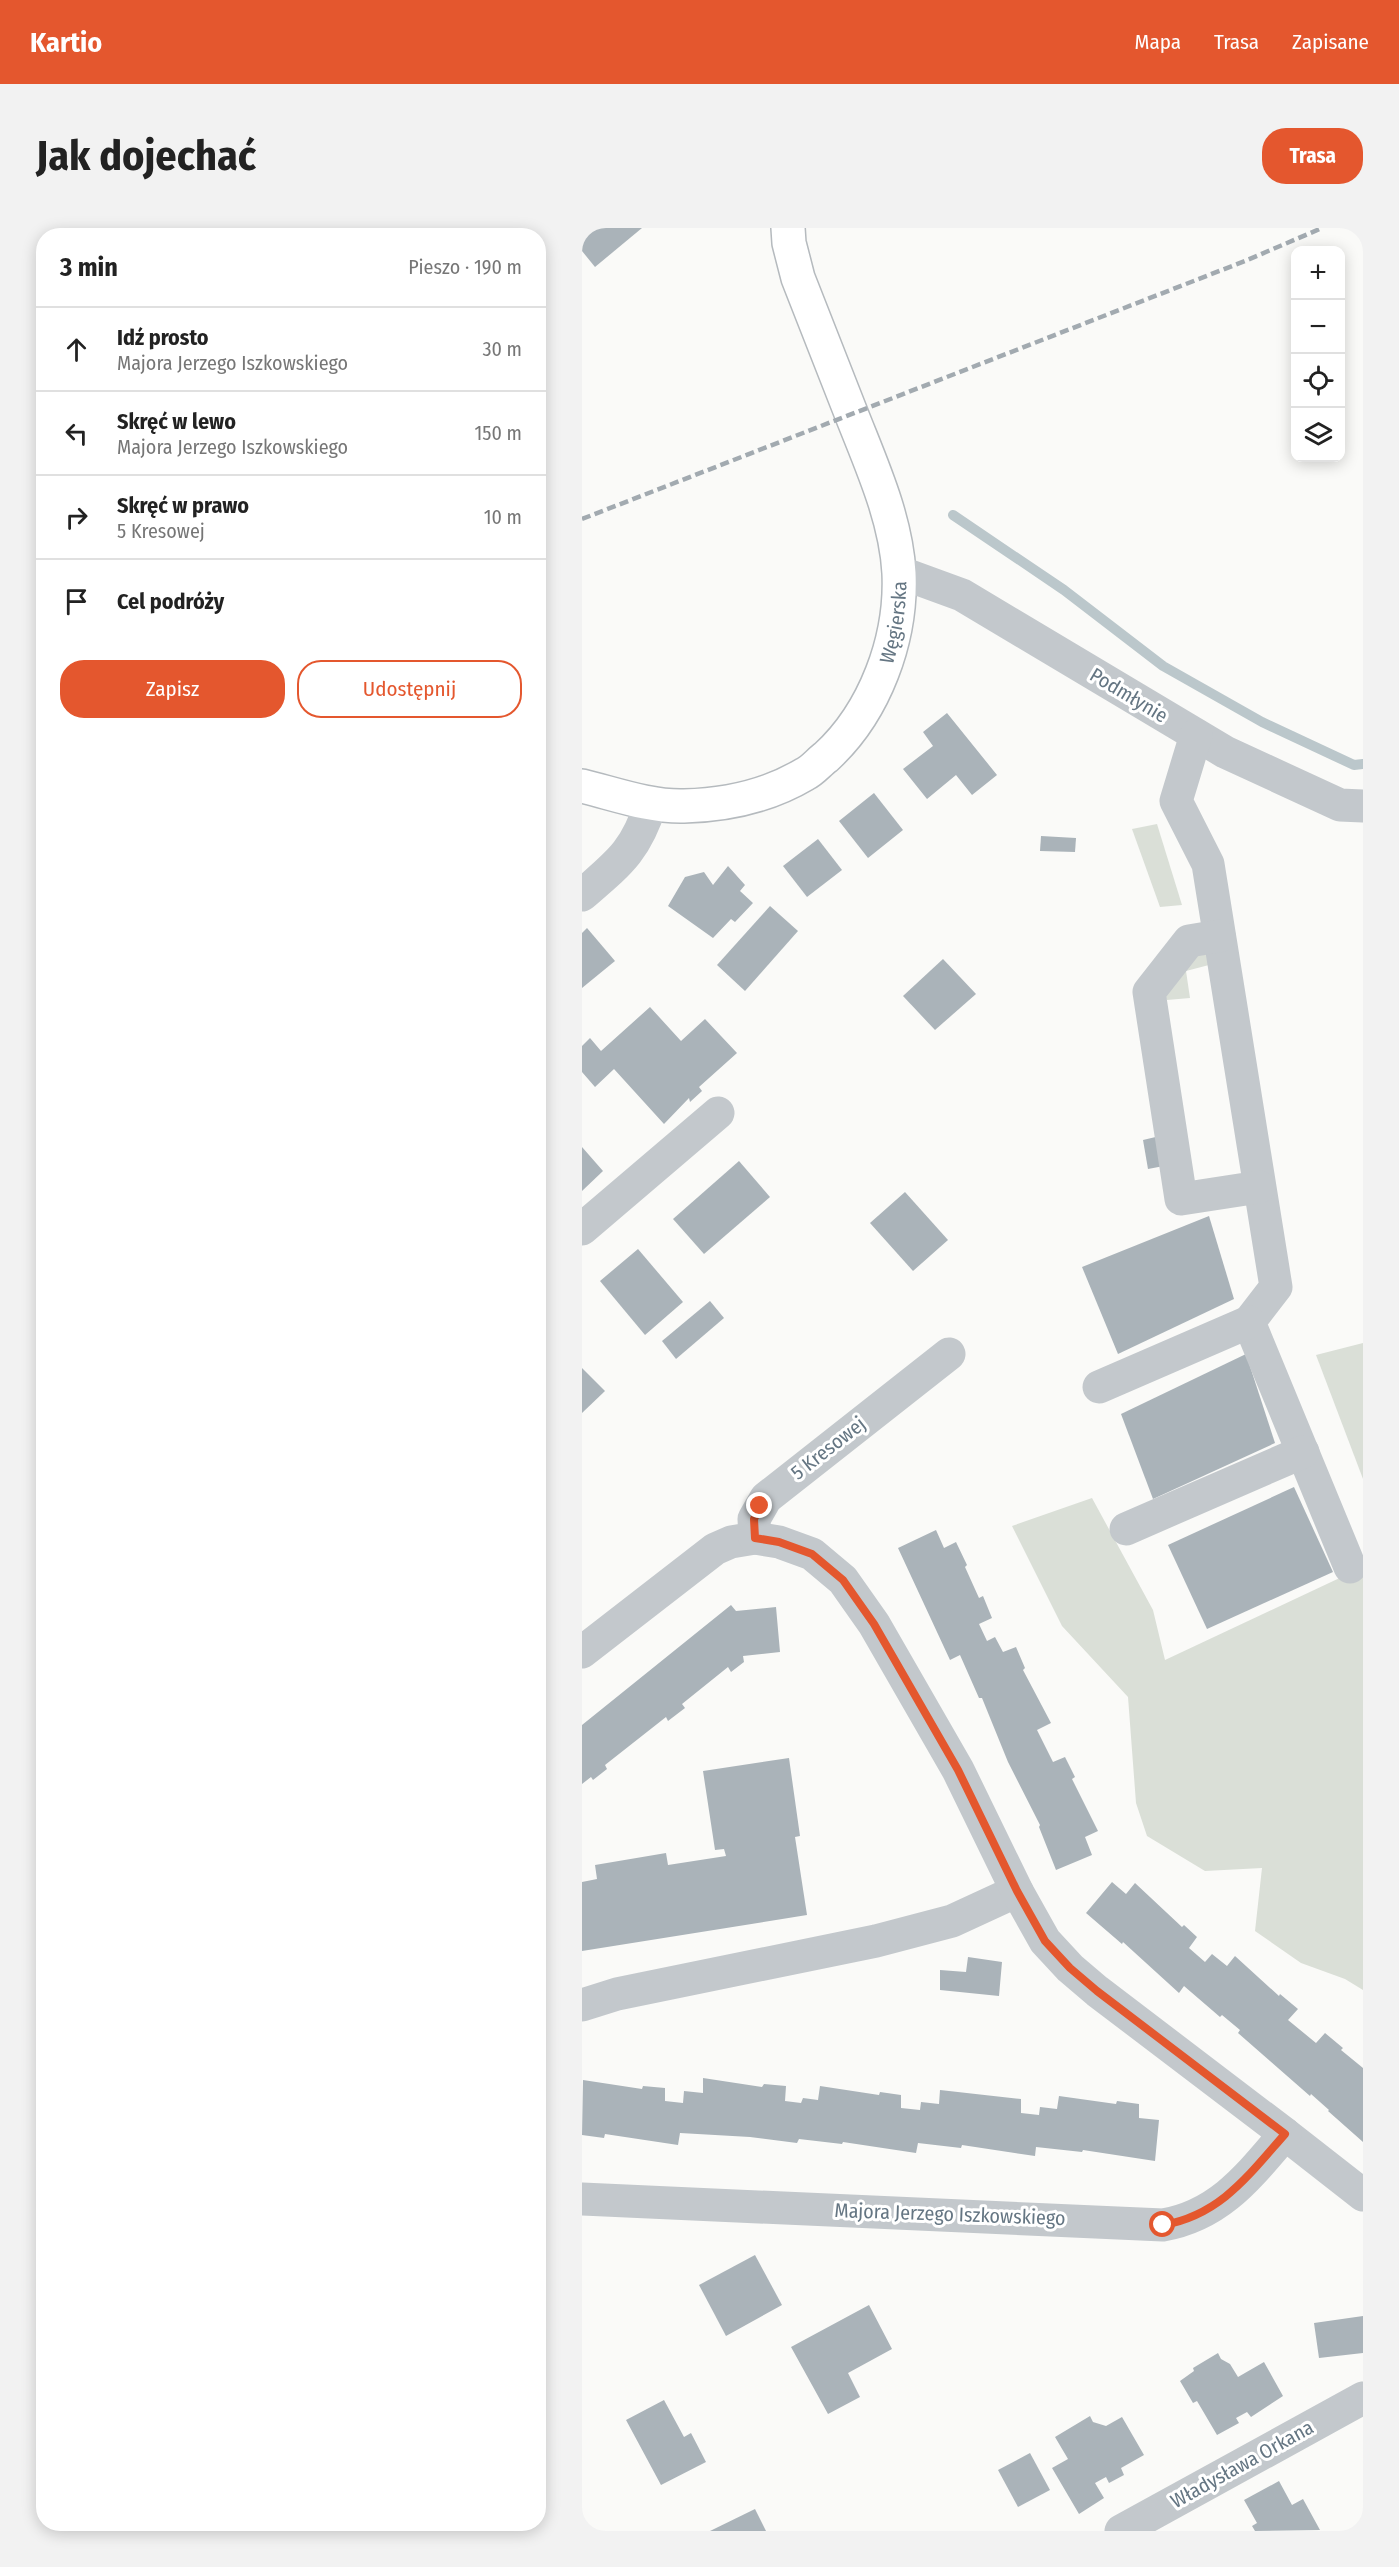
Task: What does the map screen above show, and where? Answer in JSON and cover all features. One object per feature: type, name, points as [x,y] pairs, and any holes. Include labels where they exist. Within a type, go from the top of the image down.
[{"type":"main road","name":"Węgierska","points":[[582,786],[651,803],[682,806],[726,803],[767,793],[807,773],[831,751],[854,728],[876,687],[890,648],[898,606],[899,572],[894,539],[879,483],[798,279],[789,243],[788,228]]},
{"type":"street","name":"Podmłynie","points":[[899,572],[962,595],[1224,752],[1340,805],[1363,806]]},
{"type":"street","points":[[1099,1387],[1250,1322],[1276,1287],[1208,864],[1176,801],[1196,735]]},
{"type":"street","points":[[582,895],[626,857],[644,826],[651,803]]},
{"type":"street","points":[[1219,936],[1189,940],[1149,992],[1182,1199],[1259,1186]]},
{"type":"street","points":[[582,1229],[718,1113]]},
{"type":"street","points":[[1250,1322],[1350,1567]]},
{"type":"street","name":"5 Kresowej","points":[[755,1538],[754,1519],[766,1498],[949,1354]]},
{"type":"street","points":[[1126,1529],[1303,1452]]},
{"type":"street","points":[[582,1652],[715,1549],[731,1542],[755,1538],[779,1542],[812,1554],[843,1580],[874,1624],[958,1770],[1017,1891],[1045,1941],[1070,1968],[1097,1991],[1363,2195]]},
{"type":"street","points":[[582,2005],[617,1994],[876,1941],[952,1921],[1017,1891]]},
{"type":"street","name":"Majora Jerzego Iszkowskiego","points":[[582,2199],[1163,2225],[1184,2221],[1212,2207],[1236,2187],[1285,2134]]},
{"type":"street","name":"Władysława Orkana","points":[[1121,2531],[1363,2398]]},
{"type":"shaded area","points":[[1157,824],[1182,905],[1160,907],[1132,829]]},
{"type":"shaded area","points":[[1209,954],[1209,965],[1186,971],[1190,998],[1167,1000],[1163,993],[1193,956]]},
{"type":"shaded area","points":[[1363,1343],[1363,1479],[1316,1355]]},
{"type":"shaded area","points":[[1092,1498],[1153,1610],[1165,1660],[1363,1567],[1363,1990],[1345,1979],[1301,1963],[1255,1931],[1262,1868],[1205,1871],[1147,1836],[1136,1803],[1128,1697],[1062,1626],[1012,1526]]},
{"type":"building","points":[[582,228],[642,228],[595,267],[582,251]]},
{"type":"building","points":[[947,713],[997,775],[972,795],[956,775],[927,799],[903,769],[933,746],[923,732]]},
{"type":"building","points":[[874,793],[903,830],[868,858],[839,821]]},
{"type":"building","points":[[1041,836],[1076,838],[1075,852],[1040,851]]},
{"type":"building","points":[[818,839],[842,870],[807,897],[783,866]]},
{"type":"building","points":[[728,866],[745,885],[740,891],[753,903],[735,922],[731,919],[713,938],[668,906],[685,877],[704,872],[713,885]]},
{"type":"building","points":[[770,906],[798,931],[745,991],[717,965]]},
{"type":"building","points":[[587,928],[615,961],[582,988],[582,933]]},
{"type":"building","points":[[943,959],[976,994],[935,1030],[903,996]]},
{"type":"building","points":[[650,1007],[681,1041],[705,1019],[737,1053],[699,1087],[702,1091],[690,1102],[689,1098],[664,1124],[614,1069],[595,1087],[582,1072],[582,1046],[590,1038],[601,1051]]},
{"type":"building","points":[[1164,1135],[1169,1165],[1148,1169],[1143,1140]]},
{"type":"building","points":[[582,1147],[603,1171],[582,1191]]},
{"type":"building","points":[[739,1161],[770,1197],[704,1254],[673,1219]]},
{"type":"building","points":[[905,1192],[948,1240],[913,1271],[870,1223]]},
{"type":"building","points":[[1209,1216],[1234,1299],[1118,1354],[1082,1267]]},
{"type":"building","points":[[638,1249],[683,1302],[645,1335],[600,1281]]},
{"type":"building","points":[[710,1301],[724,1318],[676,1359],[662,1341]]},
{"type":"building","points":[[1246,1354],[1275,1443],[1153,1499],[1121,1414]]},
{"type":"building","points":[[582,1368],[605,1391],[582,1413]]},
{"type":"building","points":[[1294,1487],[1333,1572],[1207,1629],[1168,1545]]},
{"type":"building","points":[[936,1530],[944,1548],[956,1542],[979,1598],[983,1596],[992,1618],[979,1624],[987,1641],[995,1637],[1003,1652],[1016,1647],[1025,1668],[1023,1670],[1051,1723],[1037,1730],[1053,1762],[1065,1757],[1075,1777],[1072,1779],[1098,1831],[1085,1837],[1092,1855],[1056,1870],[1040,1825],[1008,1762],[982,1698],[979,1698],[960,1655],[950,1660],[898,1548]]},
{"type":"building","points":[[731,1605],[736,1611],[776,1607],[780,1652],[743,1656],[744,1662],[731,1672],[728,1667],[682,1704],[685,1708],[668,1721],[666,1717],[605,1765],[607,1769],[593,1780],[591,1777],[582,1784],[582,1725]]},
{"type":"building","points":[[789,1758],[800,1836],[795,1837],[807,1915],[582,1951],[582,1882],[597,1879],[595,1865],[666,1853],[668,1865],[726,1856],[724,1849],[715,1850],[703,1771]]},
{"type":"building","points":[[1112,1882],[1126,1894],[1135,1883],[1182,1927],[1184,1925],[1197,1937],[1189,1948],[1205,1962],[1212,1954],[1227,1966],[1235,1956],[1279,1996],[1280,1994],[1298,2009],[1288,2020],[1316,2043],[1325,2033],[1363,2068],[1363,2142],[1311,2094],[1310,2096],[1238,2033],[1240,2030],[1222,2015],[1220,2017],[1184,1986],[1179,1993],[1123,1942],[1122,1944],[1086,1913]]},
{"type":"building","points":[[968,1957],[1002,1962],[999,1996],[940,1990],[940,1970],[966,1972]]},
{"type":"building","points":[[703,2078],[762,2087],[764,2084],[786,2086],[785,2101],[801,2103],[803,2098],[818,2100],[820,2086],[879,2095],[880,2092],[901,2095],[901,2108],[920,2110],[921,2102],[939,2104],[940,2090],[1021,2099],[1021,2113],[1039,2115],[1040,2107],[1057,2109],[1059,2096],[1116,2104],[1117,2101],[1139,2104],[1139,2118],[1159,2120],[1155,2161],[1083,2150],[1082,2152],[1036,2147],[1035,2156],[962,2145],[961,2148],[918,2143],[916,2153],[843,2142],[842,2144],[799,2139],[797,2143],[750,2137],[680,2133],[678,2145],[605,2134],[604,2138],[582,2135],[583,2080],[642,2089],[643,2086],[665,2088],[665,2101],[683,2103],[684,2091],[703,2093]]},
{"type":"building","points":[[755,2255],[782,2305],[726,2336],[699,2285]]},
{"type":"building","points":[[869,2305],[892,2349],[848,2373],[860,2397],[828,2414],[791,2347]]},
{"type":"building","points":[[1363,2316],[1363,2353],[1319,2358],[1314,2323]]},
{"type":"building","points":[[1218,2353],[1221,2359],[1230,2364],[1238,2377],[1264,2362],[1283,2396],[1251,2417],[1247,2412],[1236,2418],[1239,2423],[1217,2435],[1197,2401],[1193,2403],[1180,2381],[1194,2371],[1193,2368]]},
{"type":"building","points":[[664,2400],[684,2437],[691,2433],[706,2462],[661,2485],[626,2420]]},
{"type":"building","points":[[1090,2416],[1093,2422],[1106,2426],[1122,2417],[1144,2455],[1121,2468],[1124,2475],[1109,2483],[1106,2477],[1095,2483],[1104,2498],[1079,2514],[1052,2468],[1068,2459],[1055,2437]]},
{"type":"building","points":[[1030,2453],[1050,2490],[1018,2507],[998,2470]]},
{"type":"building","points":[[1279,2481],[1292,2505],[1303,2499],[1320,2530],[1255,2531],[1252,2526],[1257,2523],[1244,2500]]},
{"type":"building","points":[[755,2509],[766,2531],[710,2531]]},
{"type":"waterway","points":[[953,515],[1064,590],[1163,666],[1262,722],[1354,765],[1363,764]]},
{"type":"railway","points":[[582,519],[1245,261],[1322,228]]},
{"type":"route","points":[[760,1506],[754,1519],[755,1538],[779,1542],[812,1554],[843,1580],[874,1624],[958,1770],[990,1838],[1045,1941],[1070,1968],[1097,1991],[1285,2134],[1229,2195],[1204,2213],[1184,2221],[1163,2225]]}]
